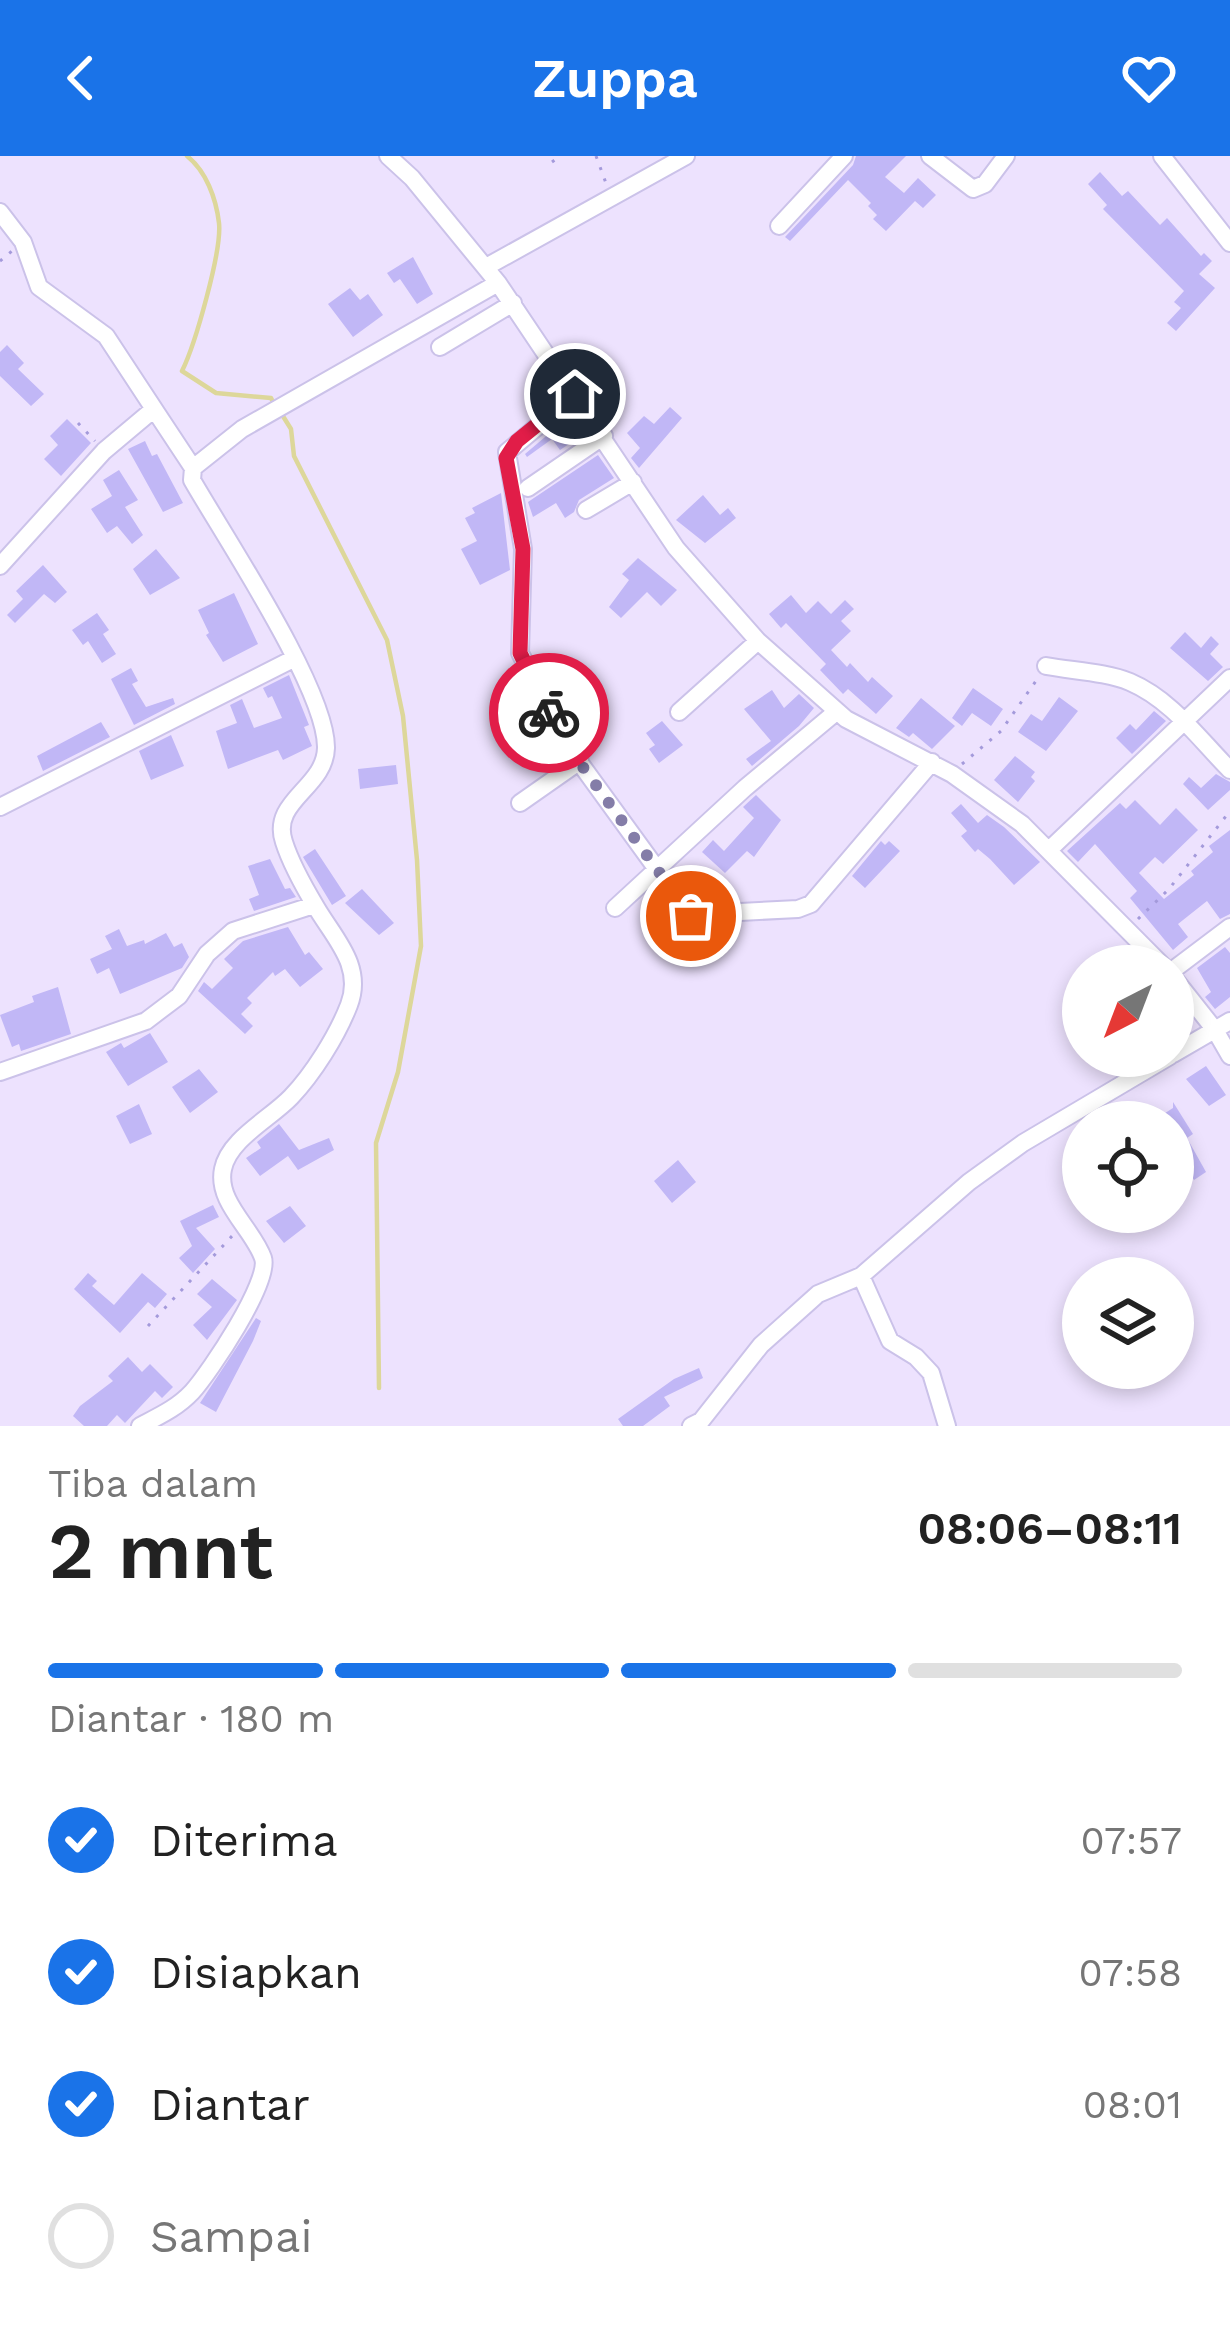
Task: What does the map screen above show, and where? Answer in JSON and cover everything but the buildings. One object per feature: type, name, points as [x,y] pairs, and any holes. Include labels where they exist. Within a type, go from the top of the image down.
[{"type":"street","points":[[388,156],[486,267],[676,548],[758,641],[836,712],[952,773],[1050,849],[1144,945]]},
{"type":"street","points":[[486,267],[686,156]]},
{"type":"street","points":[[778,226],[844,156]]},
{"type":"street","points":[[931,156],[973,188],[985,184],[1006,156]]},
{"type":"street","points":[[1170,158],[1230,243]]},
{"type":"street","points":[[0,212],[23,242],[43,292],[106,336],[193,468],[192,481],[293,658],[317,710],[326,747],[314,780],[288,806],[282,838],[314,905],[351,963],[354,984],[350,1003],[292,1096],[224,1163],[224,1193],[262,1255],[265,1268],[253,1298],[193,1391],[173,1410],[140,1426]]},
{"type":"street","points":[[193,468],[283,405],[498,283]]},
{"type":"street","points":[[440,347],[513,303]]},
{"type":"street","points":[[575,394],[507,452],[523,549],[520,653],[552,720],[691,916],[703,923],[759,909],[805,907],[824,891],[932,762]]},
{"type":"street","points":[[0,566],[104,451],[154,409]]},
{"type":"street","points":[[528,488],[604,436]]},
{"type":"street","points":[[586,510],[634,482]]},
{"type":"street","points":[[680,712],[758,641]]},
{"type":"street","points":[[0,807],[293,658]]},
{"type":"street","points":[[1046,666],[1126,680],[1168,705],[1230,770]]},
{"type":"street","points":[[1050,849],[1230,678]]},
{"type":"street","points":[[615,908],[836,712]]},
{"type":"street","points":[[520,803],[580,761]]},
{"type":"street","points":[[0,1072],[146,1021],[179,996],[207,954],[233,931],[314,905]]},
{"type":"street","points":[[1194,956],[1230,927]]},
{"type":"street","points":[[1194,995],[1222,1025],[1230,1056]]},
{"type":"street","points":[[1194,1041],[1222,1025]]},
{"type":"street","points":[[697,1424],[761,1345],[818,1294],[861,1276],[995,1162],[1135,1077]]},
{"type":"street","points":[[861,1276],[890,1341],[931,1373],[947,1426]]},
{"type":"path","points":[[552,162],[560,156]]},
{"type":"path","points":[[596,156],[612,199]]},
{"type":"path","points":[[78,423],[104,451]]},
{"type":"path","points":[[952,773],[1001,731],[1046,666]]},
{"type":"path","points":[[1129,928],[1169,889],[1230,812]]},
{"type":"path","points":[[148,1326],[243,1224]]},
{"type":"waterway","points":[[187,156],[209,186],[219,236],[206,298],[182,371],[216,393],[271,398],[274,404]]},
{"type":"waterway","points":[[281,413],[291,429],[294,456],[387,640],[403,716],[421,946],[398,1072],[376,1143],[379,1388]]},
{"type":"way so far","points":[[549,713],[569,748],[691,916]]},
{"type":"route","points":[[549,713],[520,653],[523,549],[506,458],[517,441],[575,394]]}]
